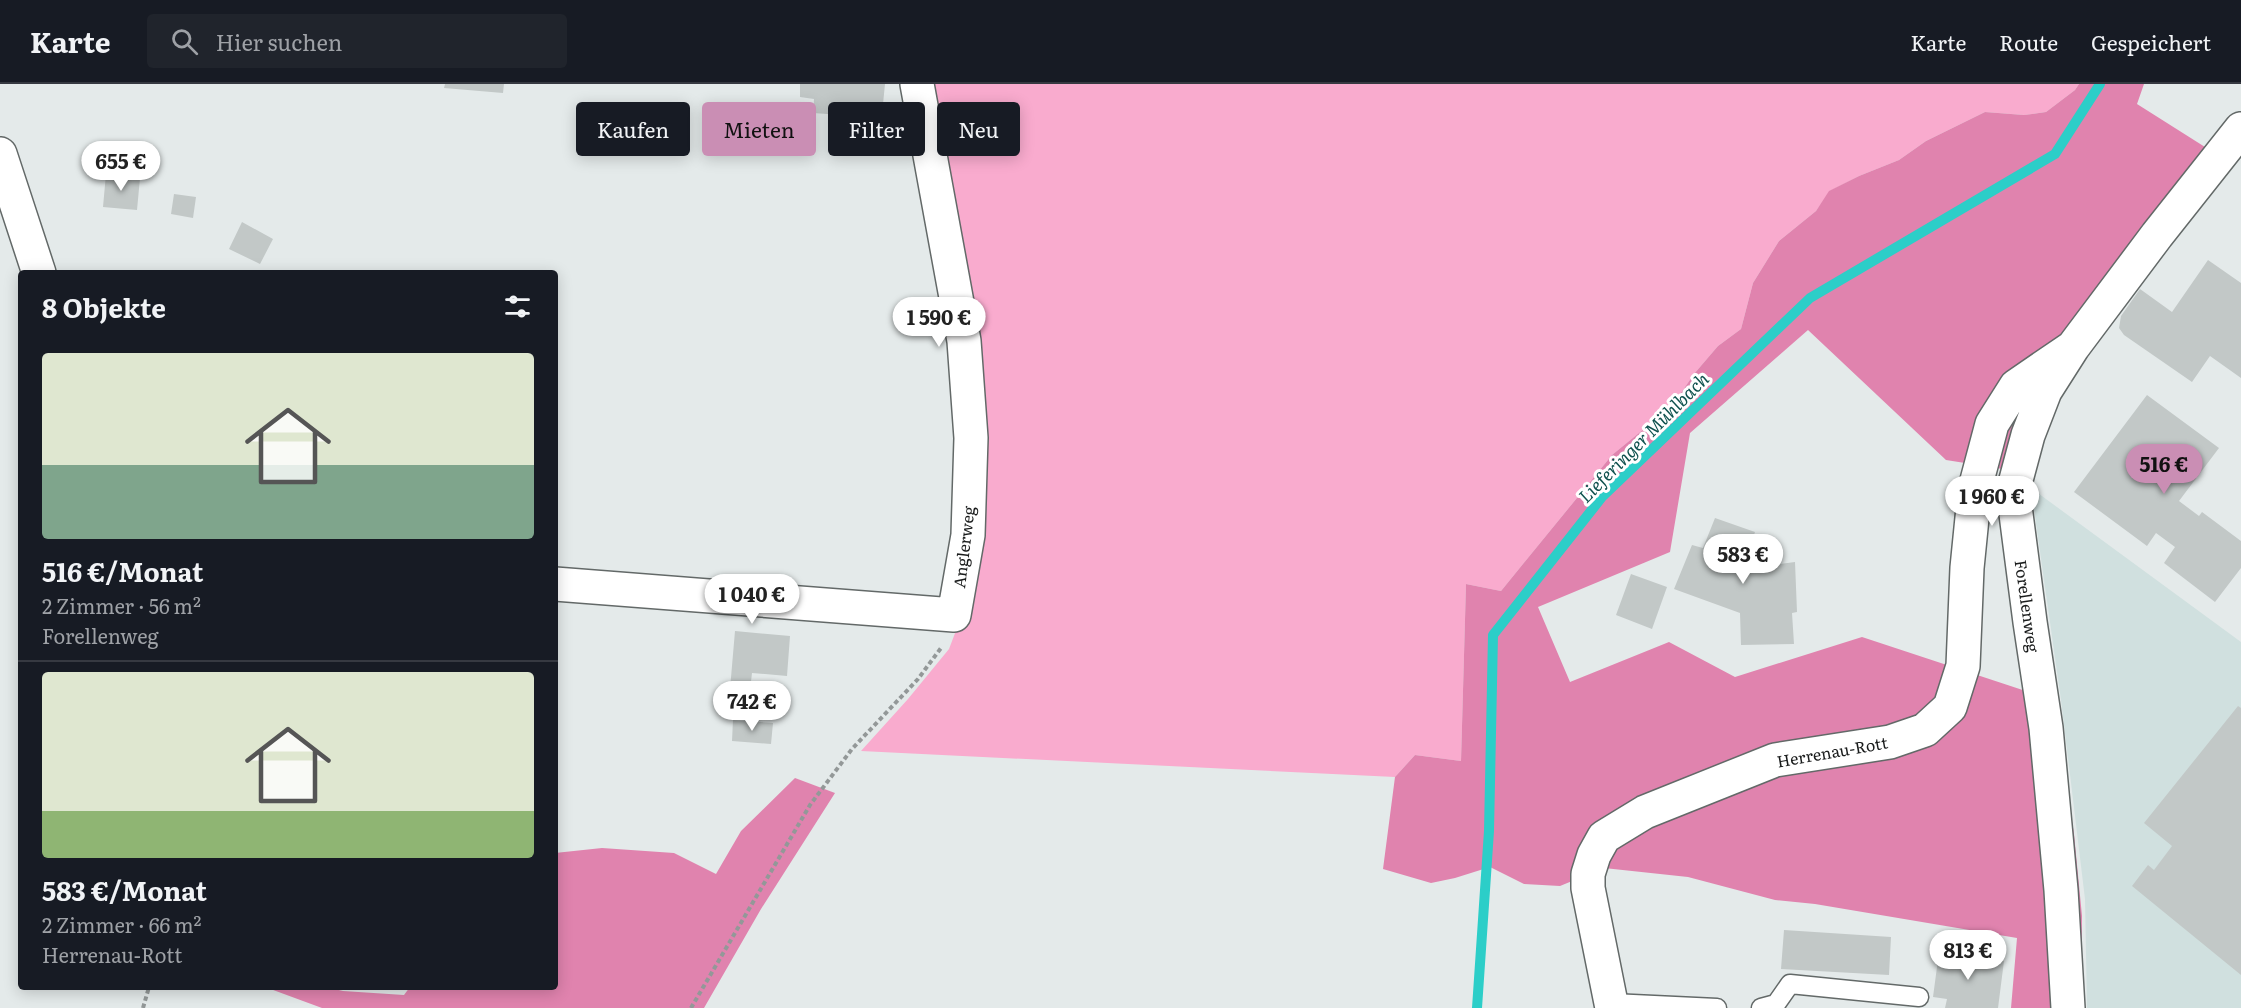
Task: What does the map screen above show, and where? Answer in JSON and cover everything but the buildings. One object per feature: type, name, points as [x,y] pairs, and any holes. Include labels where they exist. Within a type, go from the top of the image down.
[{"type":"street","name":"Anglerweg","points":[[917,84],[964,341],[971,438],[968,535],[954,615]]},
{"type":"street","name":"Forellenweg","points":[[2068,1008],[2061,890],[2046,728],[2013,491],[2028,435],[2045,391],[2073,347],[2157,235],[2241,129]]},
{"type":"street","points":[[0,154],[38,270]]},
{"type":"street","name":"Herrenau-Rott","points":[[1612,1006],[1588,888],[1588,874],[1594,855],[1604,837],[1645,812],[1775,760],[1890,742],[1925,730],[1950,707],[1963,666],[1967,568],[1975,488],[1992,424],[2016,386],[2073,347]]},
{"type":"street","points":[[558,584],[954,615]]},
{"type":"lane","points":[[1761,1008],[1776,1004],[1790,984],[1919,998]]},
{"type":"lane","points":[[1612,1006],[1717,1008]]},
{"type":"path","points":[[691,1008],[810,805],[852,749],[918,679],[946,642],[954,615]]},
{"type":"path","points":[[143,1008],[148,990]]},
{"type":"shaded area","points":[[928,84],[2079,84],[2075,90],[2046,112],[2024,115],[1985,112],[1926,141],[1899,160],[1830,191],[1816,211],[1779,241],[1753,283],[1741,329],[1718,346],[1694,374],[1672,406],[1612,455],[1501,591],[1466,584],[1461,761],[1415,755],[1395,777],[861,751],[949,649],[965,607],[976,538]]},
{"type":"shaded area","points":[[2079,84],[2144,84],[2137,104],[2205,147],[2091,308],[2003,469],[1946,460],[1808,330],[1690,433],[1670,552],[1538,607],[1570,682],[1669,642],[1735,677],[1862,637],[2053,700],[2074,834],[2082,916],[2081,1008],[2011,1008],[2017,938],[1815,904],[1775,900],[1688,877],[1604,868],[1560,886],[1524,884],[1490,867],[1431,883],[1383,869],[1395,777],[1415,755],[1461,761],[1466,584],[1501,591],[1612,455],[1672,406],[1694,374],[1718,346],[1741,329],[1753,283],[1779,241],[1816,211],[1829,191],[1899,160],[1926,141],[1985,112],[2024,115],[2046,112],[2075,90]]},
{"type":"shaded area","points":[[2031,488],[2241,642],[2241,1008],[2087,1008],[2085,899],[2061,700]]},
{"type":"shaded area","points":[[795,778],[835,793],[761,909],[704,1008],[322,1008],[273,990],[339,990],[404,995],[408,990],[558,990],[558,853],[602,848],[674,853],[716,874],[741,831]]},
{"type":"waterway","name":"Lieferinger Mühlbach","points":[[1477,1008],[1489,831],[1493,635],[1602,497],[1810,298],[2055,154],[2100,84]]}]
